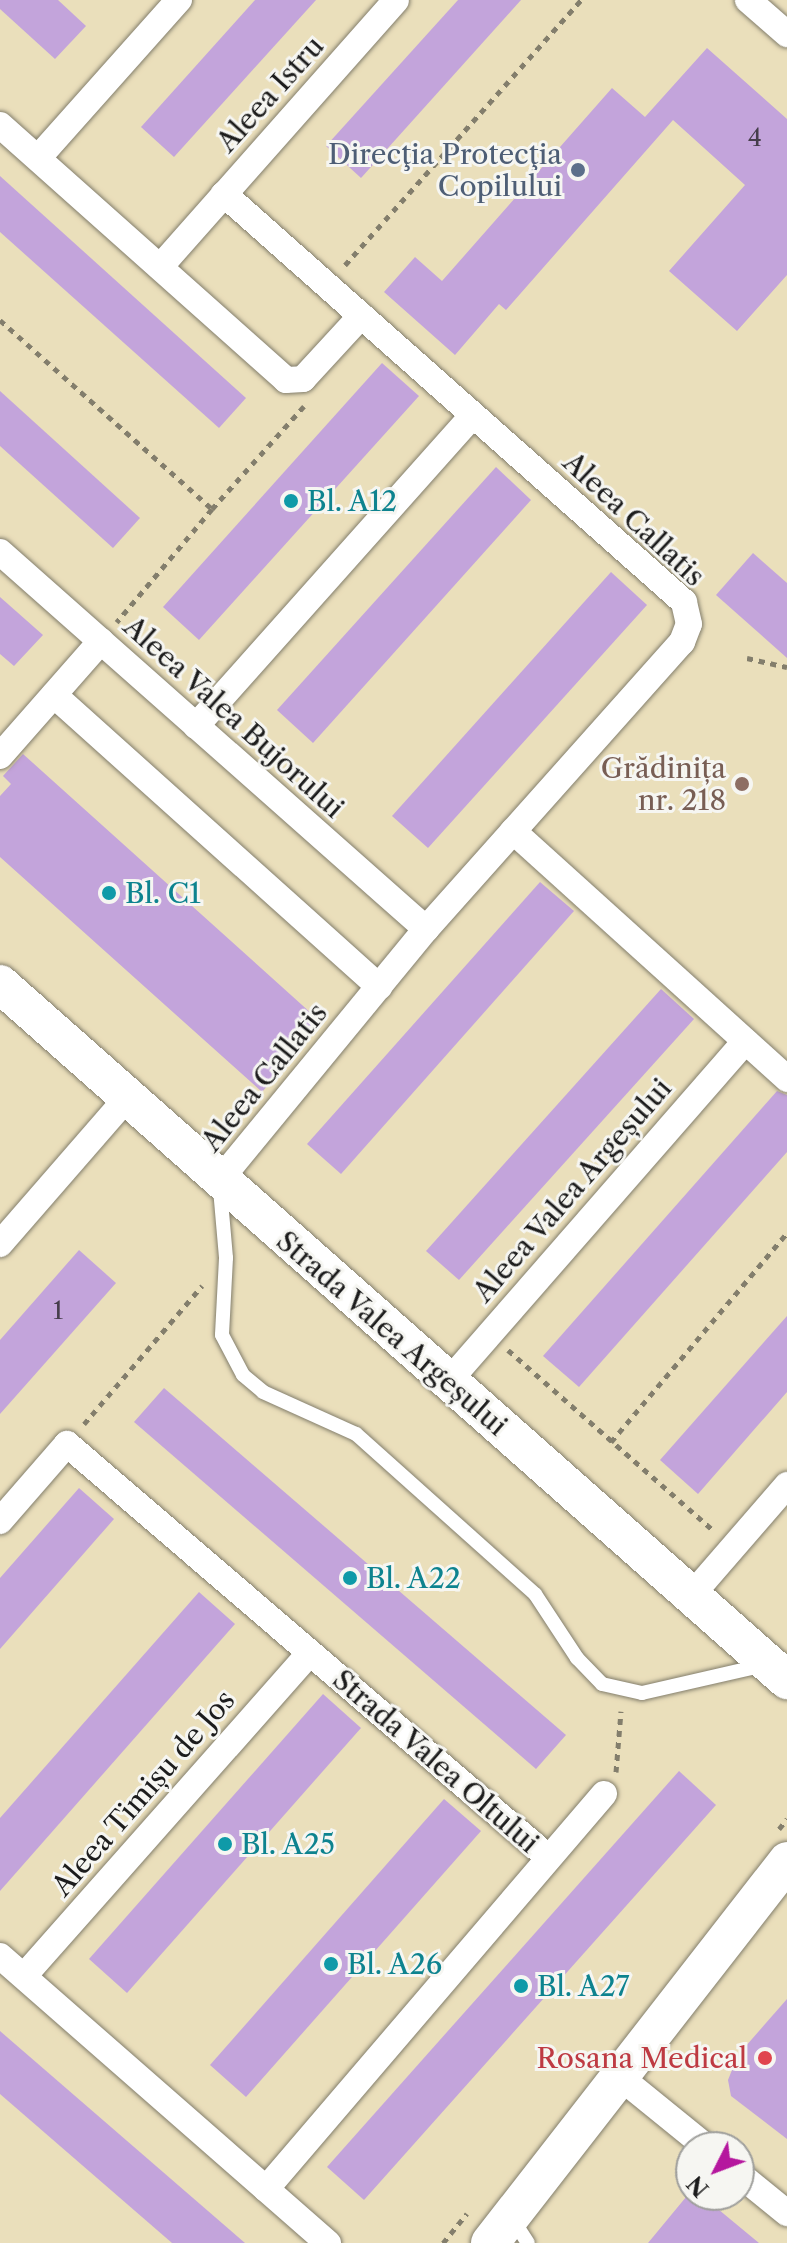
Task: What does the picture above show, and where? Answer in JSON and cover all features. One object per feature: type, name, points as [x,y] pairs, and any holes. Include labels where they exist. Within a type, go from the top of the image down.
[{"type":"main road","name":"Strada Valea Argeșului","points":[[0,984],[219,1181],[778,1672]]},
{"type":"main road","points":[[509,2234],[620,2077],[787,1861]]},
{"type":"street","points":[[38,158],[179,0]]},
{"type":"street","name":"Aleea Istru","points":[[224,194],[396,0]]},
{"type":"street","points":[[748,0],[787,34]]},
{"type":"street","points":[[0,125],[295,382],[361,316]]},
{"type":"street","points":[[160,267],[224,194]]},
{"type":"street","name":"Aleea Callatis","points":[[219,1181],[426,929],[682,642],[689,624],[684,602],[224,194]]},
{"type":"street","points":[[196,726],[473,415]]},
{"type":"street","name":"Aleea Valea Bujorului","points":[[0,552],[426,929]]},
{"type":"street","points":[[1,754],[101,641]]},
{"type":"street","points":[[54,695],[379,987]]},
{"type":"street","points":[[513,831],[787,1079]]},
{"type":"street","name":"Aleea Valea Argeșului","points":[[448,1382],[745,1041]]},
{"type":"street","points":[[0,1244],[127,1098]]},
{"type":"street","points":[[0,1521],[67,1444]]},
{"type":"street","name":"Strada Valea Oltului","points":[[67,1444],[549,1858],[266,2189]]},
{"type":"street","points":[[691,1596],[787,1485]]},
{"type":"street","name":"Aleea Timișu de Jos","points":[[24,1976],[310,1653]]},
{"type":"street","points":[[549,1858],[604,1794]]},
{"type":"street","points":[[0,1956],[328,2243]]},
{"type":"street","points":[[620,2077],[686,2131]]},
{"type":"street","points":[[755,2187],[787,2213]]},
{"type":"lane","points":[[219,1181],[226,1258],[222,1335],[243,1375],[263,1392],[356,1434],[535,1594],[588,1672],[620,1691],[642,1693],[778,1672]]},
{"type":"path","points":[[327,285],[581,0]]},
{"type":"path","points":[[0,320],[212,509]]},
{"type":"path","points":[[101,641],[212,509],[313,396]]},
{"type":"path","points":[[747,658],[787,667]]},
{"type":"path","points":[[611,1442],[787,1233]]},
{"type":"path","points":[[67,1444],[226,1258]]},
{"type":"path","points":[[490,1333],[733,1548]]},
{"type":"path","points":[[604,1794],[621,1748],[620,1691]]},
{"type":"building","points":[[0,0],[58,0],[86,26],[55,59],[0,9]]},
{"type":"building","points":[[255,0],[316,0],[174,157],[141,127]]},
{"type":"building","points":[[458,0],[521,0],[361,178],[326,146]]},
{"type":"building","points":[[707,48],[787,119],[787,275],[737,331],[669,271],[745,185],[673,120],[506,310],[499,304],[455,355],[384,292],[415,257],[442,281],[612,88],[645,117]]},
{"type":"building","points":[[0,176],[246,398],[219,428],[0,232]]},
{"type":"building","name":"Bl. A12","points":[[382,363],[419,396],[199,640],[163,607]]},
{"type":"building","points":[[0,391],[140,518],[113,548],[0,446]]},
{"type":"building","points":[[496,467],[531,500],[313,743],[277,710]]},
{"type":"building","points":[[753,553],[787,583],[787,658],[716,595]]},
{"type":"building","points":[[611,572],[647,605],[428,848],[392,816]]},
{"type":"building","points":[[0,597],[43,635],[14,666],[0,654]]},
{"type":"building","name":"Bl. C1","points":[[23,754],[322,1023],[262,1092],[0,857],[0,796],[11,784],[3,776]]},
{"type":"building","points":[[540,882],[574,911],[341,1174],[307,1144]]},
{"type":"building","points":[[661,989],[694,1019],[459,1280],[426,1251]]},
{"type":"building","points":[[777,1091],[787,1095],[787,1152],[579,1387],[543,1356]]},
{"type":"building","points":[[79,1250],[116,1283],[0,1414],[0,1340]]},
{"type":"building","points":[[787,1316],[787,1392],[698,1494],[660,1460]]},
{"type":"building","name":"Bl. A22","points":[[164,1388],[566,1735],[536,1769],[134,1422]]},
{"type":"building","points":[[79,1488],[114,1519],[0,1649],[0,1578]]},
{"type":"building","points":[[199,1592],[235,1624],[0,1891],[0,1818]]},
{"type":"building","name":"Bl. A25","points":[[323,1694],[361,1728],[127,1993],[89,1959]]},
{"type":"building","name":"Bl. A27","points":[[679,1771],[716,1805],[364,2200],[327,2167]]},
{"type":"building","name":"Bl. A26","points":[[444,1799],[481,1831],[246,2097],[210,2065]]},
{"type":"building","points":[[787,1999],[787,2139],[731,2096],[728,2080],[738,2055]]},
{"type":"building","points":[[0,2031],[245,2243],[172,2243],[0,2094]]},
{"type":"building","points":[[675,2210],[720,2211],[759,2243],[648,2243]]},
{"type":"place","name":"Direcţia Protecţia Copilului","points":[[578,170]]},
{"type":"place","name":"Bl. A12","points":[[291,501]]},
{"type":"place","name":"Grădinița nr. 218","points":[[742,784]]},
{"type":"place","name":"Bl. C1","points":[[109,893]]},
{"type":"place","name":"Bl. A22","points":[[350,1578]]},
{"type":"place","name":"Bl. A25","points":[[225,1844]]},
{"type":"place","name":"Bl. A26","points":[[331,1964]]},
{"type":"place","name":"Bl. A27","points":[[521,1986]]},
{"type":"place","name":"Rosana Medical","points":[[765,2058]]}]
